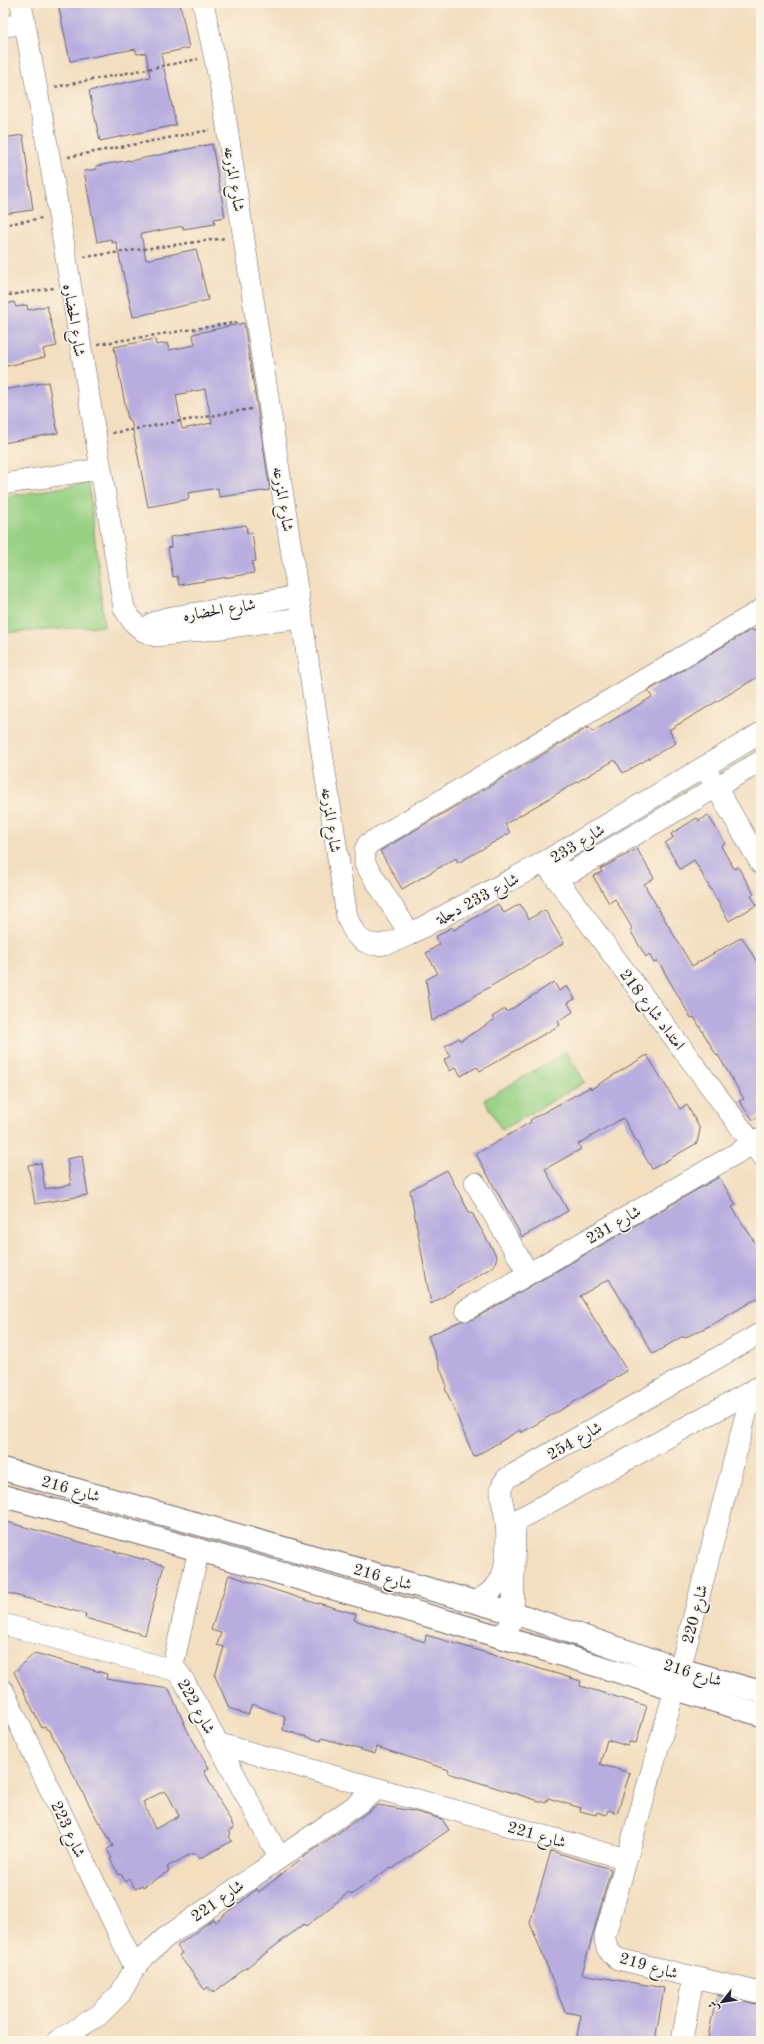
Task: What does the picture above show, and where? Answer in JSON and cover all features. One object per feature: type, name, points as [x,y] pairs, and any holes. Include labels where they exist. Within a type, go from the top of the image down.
[{"type":"main road","name":"شارع 216","points":[[3,1469],[514,1613],[677,1679],[761,1715]]},
{"type":"main road","name":"شارع 216","points":[[3,1496],[199,1549],[499,1636],[677,1679],[761,1692]]},
{"type":"street","name":"شارع المزرعه","points":[[203,3],[227,127],[347,918],[357,937],[373,945],[388,945],[410,934]]},
{"type":"street","points":[[3,27],[23,13]]},
{"type":"street","name":"شارع الحضاره","points":[[23,13],[50,161],[99,469],[124,608],[131,621],[143,631],[156,636],[166,636],[302,618]]},
{"type":"street","points":[[3,484],[99,469]]},
{"type":"street","name":"شارع الحضاره","points":[[143,631],[153,622],[166,618],[299,596]]},
{"type":"street","points":[[410,934],[365,864],[365,850],[368,844],[761,610]]},
{"type":"street","name":"شارع 233","points":[[761,734],[544,862],[561,872],[573,871],[761,761]]},
{"type":"street","points":[[704,767],[761,864]]},
{"type":"street","name":"شارع 233 دجلة","points":[[410,934],[544,862]]},
{"type":"street","name":"امتداد شارع 218","points":[[544,862],[758,1146]]},
{"type":"street","name":"شارع 231","points":[[466,1310],[528,1273],[758,1146]]},
{"type":"street","points":[[475,1183],[528,1273]]},
{"type":"street","name":"شارع 254","points":[[476,1602],[493,1589],[501,1579],[504,1564],[506,1518],[501,1490],[507,1478],[761,1334]]},
{"type":"street","points":[[499,1636],[511,1624],[514,1613],[515,1527],[519,1519],[756,1389]]},
{"type":"street","name":"شارع 220","points":[[626,1859],[756,1389]]},
{"type":"street","points":[[172,1669],[199,1549]]},
{"type":"street","name":"شارع 222","points":[[3,1624],[172,1669],[184,1679],[279,1857]]},
{"type":"street","name":"شارع 223","points":[[3,1690],[135,1968]]},
{"type":"street","name":"شارع 221","points":[[217,1743],[626,1859]]},
{"type":"street","name":"شارع 221","points":[[66,2036],[99,2015],[114,1999],[135,1968],[154,1946],[279,1857],[379,1789]]},
{"type":"street","name":"شارع 219","points":[[626,1859],[605,1935],[605,1945],[610,1953],[618,1959],[761,1993]]},
{"type":"street","points":[[682,2041],[693,1978]]},
{"type":"path","points":[[37,91],[214,56]]},
{"type":"path","points":[[50,161],[227,127]]},
{"type":"path","points":[[3,225],[58,215]]},
{"type":"path","points":[[66,260],[244,236]]},
{"type":"path","points":[[3,296],[70,285]]},
{"type":"path","points":[[80,347],[257,319]]},
{"type":"path","points":[[94,436],[270,406]]},
{"type":"green space","points":[[89,483],[104,626],[3,633],[3,497]]},
{"type":"green space","points":[[566,1052],[585,1082],[502,1130],[484,1100]]},
{"type":"building","points":[[58,3],[180,3],[189,48],[161,54],[176,125],[100,141],[89,91],[150,77],[146,53],[137,54],[135,49],[70,61]]},
{"type":"building","points":[[23,135],[33,210],[3,214],[3,138]]},
{"type":"building","points":[[212,144],[225,217],[214,219],[215,224],[183,229],[183,226],[141,234],[146,260],[196,249],[208,300],[133,317],[116,242],[112,243],[111,239],[97,242],[84,171],[97,169],[96,166],[130,161]]},
{"type":"building","points":[[14,302],[16,307],[27,305],[28,310],[47,306],[57,346],[43,349],[45,357],[3,367],[3,305]]},
{"type":"building","points":[[244,323],[270,490],[219,497],[218,488],[188,493],[189,499],[148,507],[131,420],[128,420],[114,347],[155,339],[156,345],[167,343],[169,350],[195,345],[193,334]],"holes":[[[205,389],[212,423],[182,429],[176,395]]]},
{"type":"building","points":[[48,382],[58,433],[3,443],[3,390]]},
{"type":"building","points":[[246,525],[247,533],[252,532],[256,561],[252,562],[254,573],[179,585],[177,576],[173,577],[168,548],[171,547],[170,537]]},
{"type":"building","points":[[761,626],[761,675],[669,730],[676,743],[623,773],[615,760],[505,824],[510,833],[458,863],[456,858],[402,889],[380,851],[589,727],[592,732],[652,697],[648,691],[752,629],[753,631]]},
{"type":"building","points":[[708,815],[725,843],[721,846],[734,869],[738,867],[754,894],[751,896],[757,905],[729,921],[694,860],[680,869],[665,843],[673,838],[671,834],[697,818],[699,821]]},
{"type":"building","points":[[637,849],[654,878],[644,884],[692,966],[742,937],[761,969],[761,1115],[753,1120],[739,1101],[744,1099],[718,1055],[717,1056],[694,1017],[691,1018],[658,961],[654,963],[649,954],[646,957],[630,930],[632,928],[615,899],[609,903],[593,876],[602,872],[600,869]]},
{"type":"building","points":[[498,904],[504,913],[520,904],[529,919],[545,910],[564,943],[432,1021],[426,980],[438,973],[426,953],[440,944],[435,937],[452,927],[454,930]]},
{"type":"building","points":[[554,982],[559,991],[567,986],[575,999],[568,1003],[573,1012],[558,1021],[560,1025],[480,1071],[477,1067],[461,1076],[456,1067],[450,1071],[444,1060],[450,1056],[445,1046],[459,1038],[460,1041],[494,1020],[492,1017],[505,1009],[507,1012]]},
{"type":"building","points":[[647,1055],[680,1109],[687,1105],[700,1129],[697,1143],[652,1169],[623,1118],[578,1144],[581,1149],[545,1169],[568,1211],[522,1237],[476,1154],[531,1122],[530,1120],[590,1087],[591,1089]]},
{"type":"building","points":[[82,1156],[88,1195],[35,1204],[28,1165],[41,1163],[45,1189],[71,1185],[67,1159]]},
{"type":"building","points":[[447,1170],[470,1214],[472,1213],[497,1257],[494,1266],[431,1304],[410,1190]]},
{"type":"building","points":[[719,1177],[736,1205],[732,1207],[761,1252],[761,1296],[715,1323],[684,1338],[683,1336],[653,1354],[609,1279],[580,1296],[627,1371],[521,1433],[520,1430],[474,1457],[445,1388],[447,1386],[428,1336],[461,1321],[472,1320]]},
{"type":"building","points":[[3,1521],[164,1565],[145,1635],[85,1618],[86,1614],[3,1592]]},
{"type":"building","points":[[229,1575],[318,1604],[356,1614],[354,1620],[425,1642],[426,1635],[581,1681],[580,1686],[647,1706],[636,1743],[629,1742],[628,1746],[607,1740],[600,1764],[630,1773],[617,1813],[608,1810],[606,1815],[597,1812],[596,1815],[580,1811],[581,1808],[548,1798],[546,1803],[448,1773],[449,1770],[377,1747],[375,1754],[322,1738],[321,1741],[283,1730],[285,1716],[252,1704],[248,1715],[229,1708],[215,1676],[224,1647],[217,1645],[221,1633],[211,1630]]},
{"type":"building","points":[[35,1653],[107,1674],[106,1679],[169,1689],[187,1730],[209,1768],[204,1771],[234,1828],[229,1831],[231,1834],[229,1836],[232,1841],[199,1859],[196,1854],[191,1854],[167,1867],[169,1871],[143,1887],[142,1885],[135,1889],[129,1879],[125,1882],[121,1874],[119,1875],[110,1859],[112,1858],[107,1849],[113,1846],[100,1822],[99,1823],[49,1729],[47,1730],[45,1726],[42,1728],[14,1672]],"holes":[[[164,1791],[166,1794],[167,1793],[179,1816],[155,1829],[143,1802]]]},
{"type":"building","points":[[378,1805],[412,1811],[442,1819],[449,1830],[392,1869],[391,1867],[351,1895],[349,1892],[306,1927],[304,1924],[213,1993],[208,1987],[205,1990],[179,1955],[182,1953],[177,1946],[213,1919],[215,1922],[257,1889],[259,1892],[301,1859]]},
{"type":"building","points":[[551,1851],[611,1869],[582,1974],[664,1988],[655,2041],[576,2041],[581,2015],[565,2012],[530,1923]]},
{"type":"building","points":[[717,1995],[761,2005],[761,2041],[707,2041]]}]
